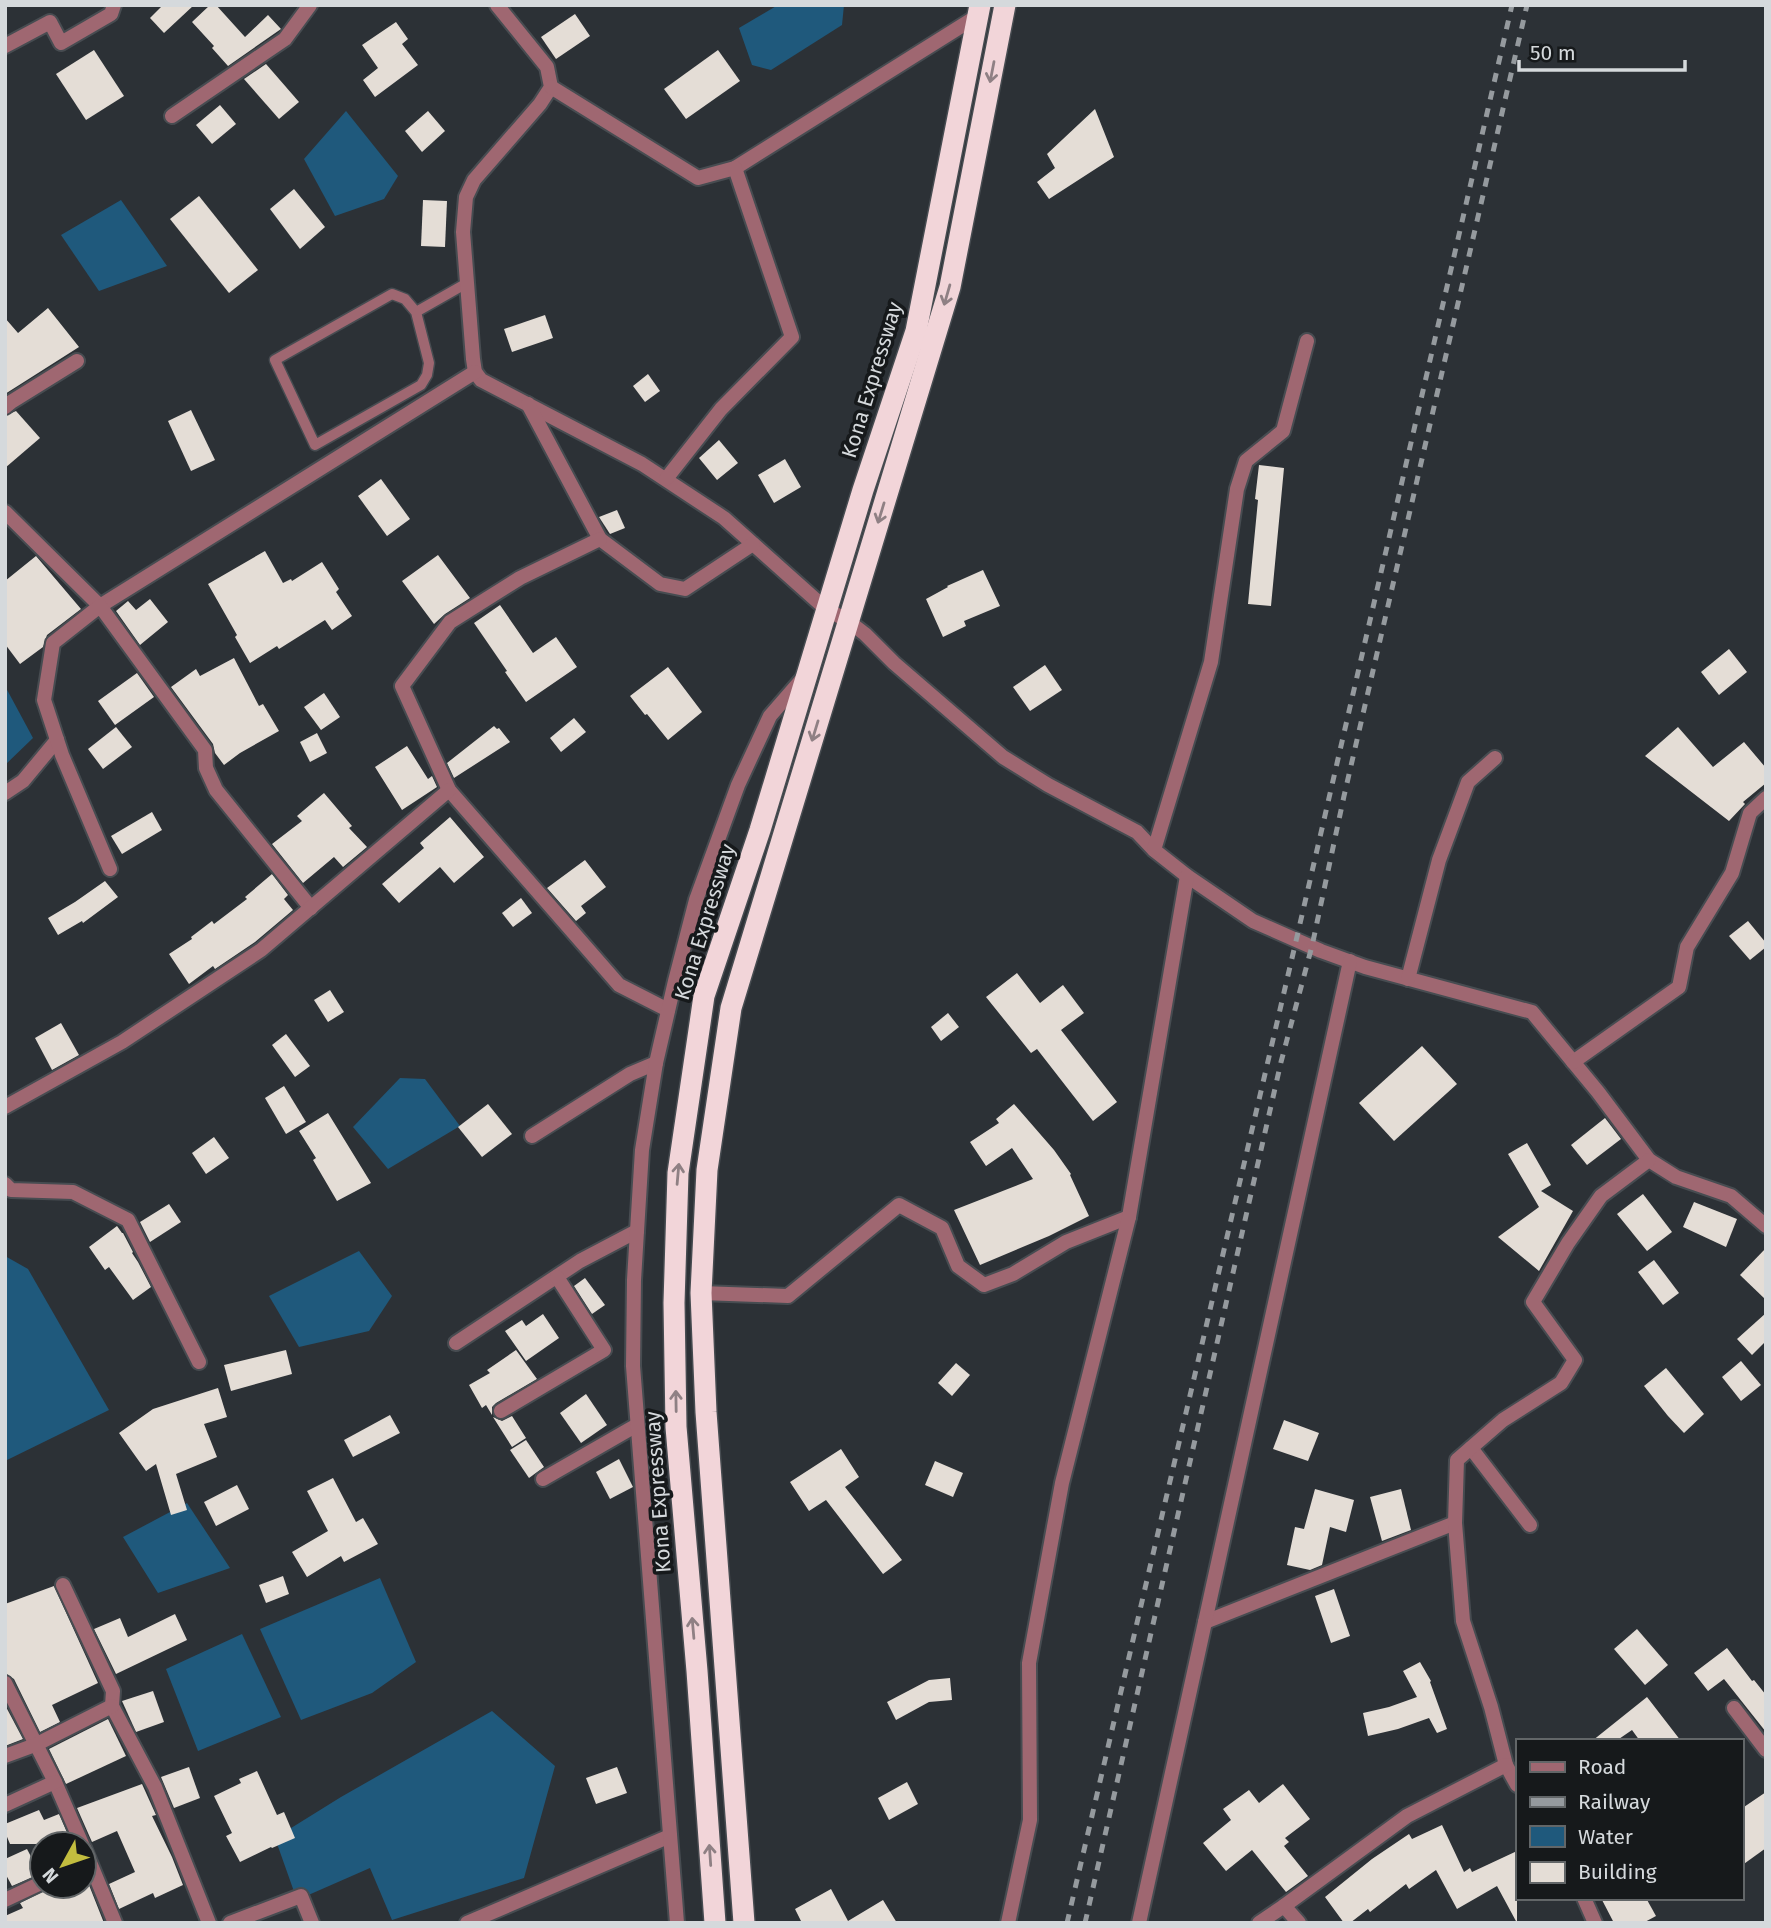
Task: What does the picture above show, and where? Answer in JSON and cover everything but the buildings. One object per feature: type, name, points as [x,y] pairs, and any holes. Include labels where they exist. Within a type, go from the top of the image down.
[{"type":"highway","points":[[744,1923],[706,1412],[701,1293],[707,1170],[731,1008],[950,287],[1005,5]]},
{"type":"highway","name":"Kona Expressway","points":[[715,1923],[676,1427],[674,1303],[678,1173],[704,996],[760,830],[863,490],[916,331],[979,10]]},
{"type":"street","points":[[5,46],[50,22],[61,43],[111,13],[114,5]]},
{"type":"street","points":[[172,116],[285,39],[310,5]]},
{"type":"street","points":[[497,5],[547,67],[551,87],[540,104],[474,180],[466,197],[464,232],[473,359],[475,372],[481,380],[642,464],[724,518],[826,609],[865,634],[894,663],[1003,757],[1048,785],[1137,832],[1154,850],[1187,876],[1253,921],[1365,967],[1532,1012],[1598,1092],[1649,1160],[1676,1177],[1731,1196],[1766,1226]]},
{"type":"street","points":[[551,87],[698,178],[735,168],[979,10]]},
{"type":"street","points":[[666,479],[721,408],[792,337],[735,168]]},
{"type":"street","points":[[1154,850],[1211,662],[1237,489],[1247,461],[1283,431],[1307,341]]},
{"type":"street","points":[[5,407],[76,361]]},
{"type":"street","points":[[110,869],[57,740],[44,701],[53,643],[100,606],[475,372]]},
{"type":"street","points":[[528,404],[600,539],[660,584],[685,589],[753,544]]},
{"type":"street","points":[[5,512],[100,606],[205,750],[206,768],[216,790],[311,908]]},
{"type":"street","points":[[600,539],[520,578],[450,622],[402,686],[449,790],[619,985],[668,1010]]},
{"type":"street","points":[[677,1923],[633,1354],[634,1280],[642,1150],[656,1063],[696,900],[738,785],[770,716],[808,671]]},
{"type":"street","points":[[5,793],[23,781],[57,740]]},
{"type":"street","points":[[1408,979],[1439,860],[1468,782],[1495,758]]},
{"type":"street","points":[[5,1107],[122,1042],[261,950],[449,790]]},
{"type":"street","points":[[1573,1062],[1679,988],[1687,947],[1732,873],[1750,813],[1766,798]]},
{"type":"street","points":[[1008,1923],[1030,1820],[1029,1663],[1062,1483],[1129,1217],[1187,876]]},
{"type":"street","points":[[1139,1923],[1350,961]]},
{"type":"street","points":[[532,1136],[630,1074],[656,1063]]},
{"type":"street","points":[[1516,1783],[1506,1765],[1491,1707],[1463,1622],[1455,1523],[1457,1460],[1503,1420],[1561,1383],[1574,1360],[1534,1302],[1567,1242],[1601,1196],[1649,1160]]},
{"type":"street","points":[[5,1184],[11,1190],[72,1192],[128,1220],[199,1362]]},
{"type":"street","points":[[701,1293],[788,1296],[899,1205],[942,1228],[958,1266],[984,1285],[1013,1274],[1066,1242],[1129,1217]]},
{"type":"street","points":[[456,1343],[580,1261],[637,1231]]},
{"type":"street","points":[[501,1411],[604,1350],[557,1276]]},
{"type":"street","points":[[543,1479],[637,1425]]},
{"type":"street","points":[[1471,1448],[1530,1525]]},
{"type":"street","points":[[1205,1622],[1455,1523]]},
{"type":"street","points":[[63,1586],[113,1691],[111,1706],[155,1787],[209,1923]]},
{"type":"street","points":[[5,1683],[76,1830]]},
{"type":"street","points":[[5,1756],[35,1745],[111,1706]]},
{"type":"street","points":[[1734,1708],[1766,1751]]},
{"type":"street","points":[[1259,1923],[1407,1816],[1506,1765]]},
{"type":"street","points":[[5,1805],[55,1782]]},
{"type":"street","points":[[467,1923],[670,1836]]},
{"type":"street","points":[[98,1882],[115,1923]]},
{"type":"street","points":[[5,1900],[28,1889]]},
{"type":"street","points":[[230,1923],[301,1896],[312,1923]]},
{"type":"street","points":[[1585,1900],[1595,1923]]},
{"type":"street","points":[[1284,1906],[1299,1923]]},
{"type":"lane","points":[[416,312],[467,283]]},
{"type":"lane","points":[[392,294],[405,299],[416,312],[429,363],[427,375],[421,385],[314,445],[275,360],[392,294]]},
{"type":"water","points":[[778,5],[844,5],[842,25],[771,70],[752,65],[739,28]]},
{"type":"water","points":[[346,111],[398,176],[384,199],[335,216],[304,159]]},
{"type":"water","points":[[121,200],[167,266],[99,291],[61,235]]},
{"type":"water","points":[[5,686],[33,738],[5,765]]},
{"type":"water","points":[[400,1078],[425,1079],[460,1126],[388,1169],[353,1127]]},
{"type":"water","points":[[359,1251],[392,1296],[369,1331],[299,1347],[269,1296]]},
{"type":"water","points":[[5,1256],[28,1269],[109,1410],[5,1461]]},
{"type":"water","points":[[187,1503],[230,1568],[158,1593],[123,1537]]},
{"type":"water","points":[[380,1578],[416,1662],[372,1693],[301,1720],[260,1629]]},
{"type":"water","points":[[242,1634],[281,1717],[198,1751],[166,1669]]},
{"type":"water","points":[[492,1711],[555,1766],[524,1878],[392,1920],[370,1868],[297,1900],[275,1838]]},
{"type":"railway","points":[[1067,1923],[1512,5]]},
{"type":"railway","points":[[1085,1923],[1281,1062],[1312,946],[1344,796],[1527,5]]}]
